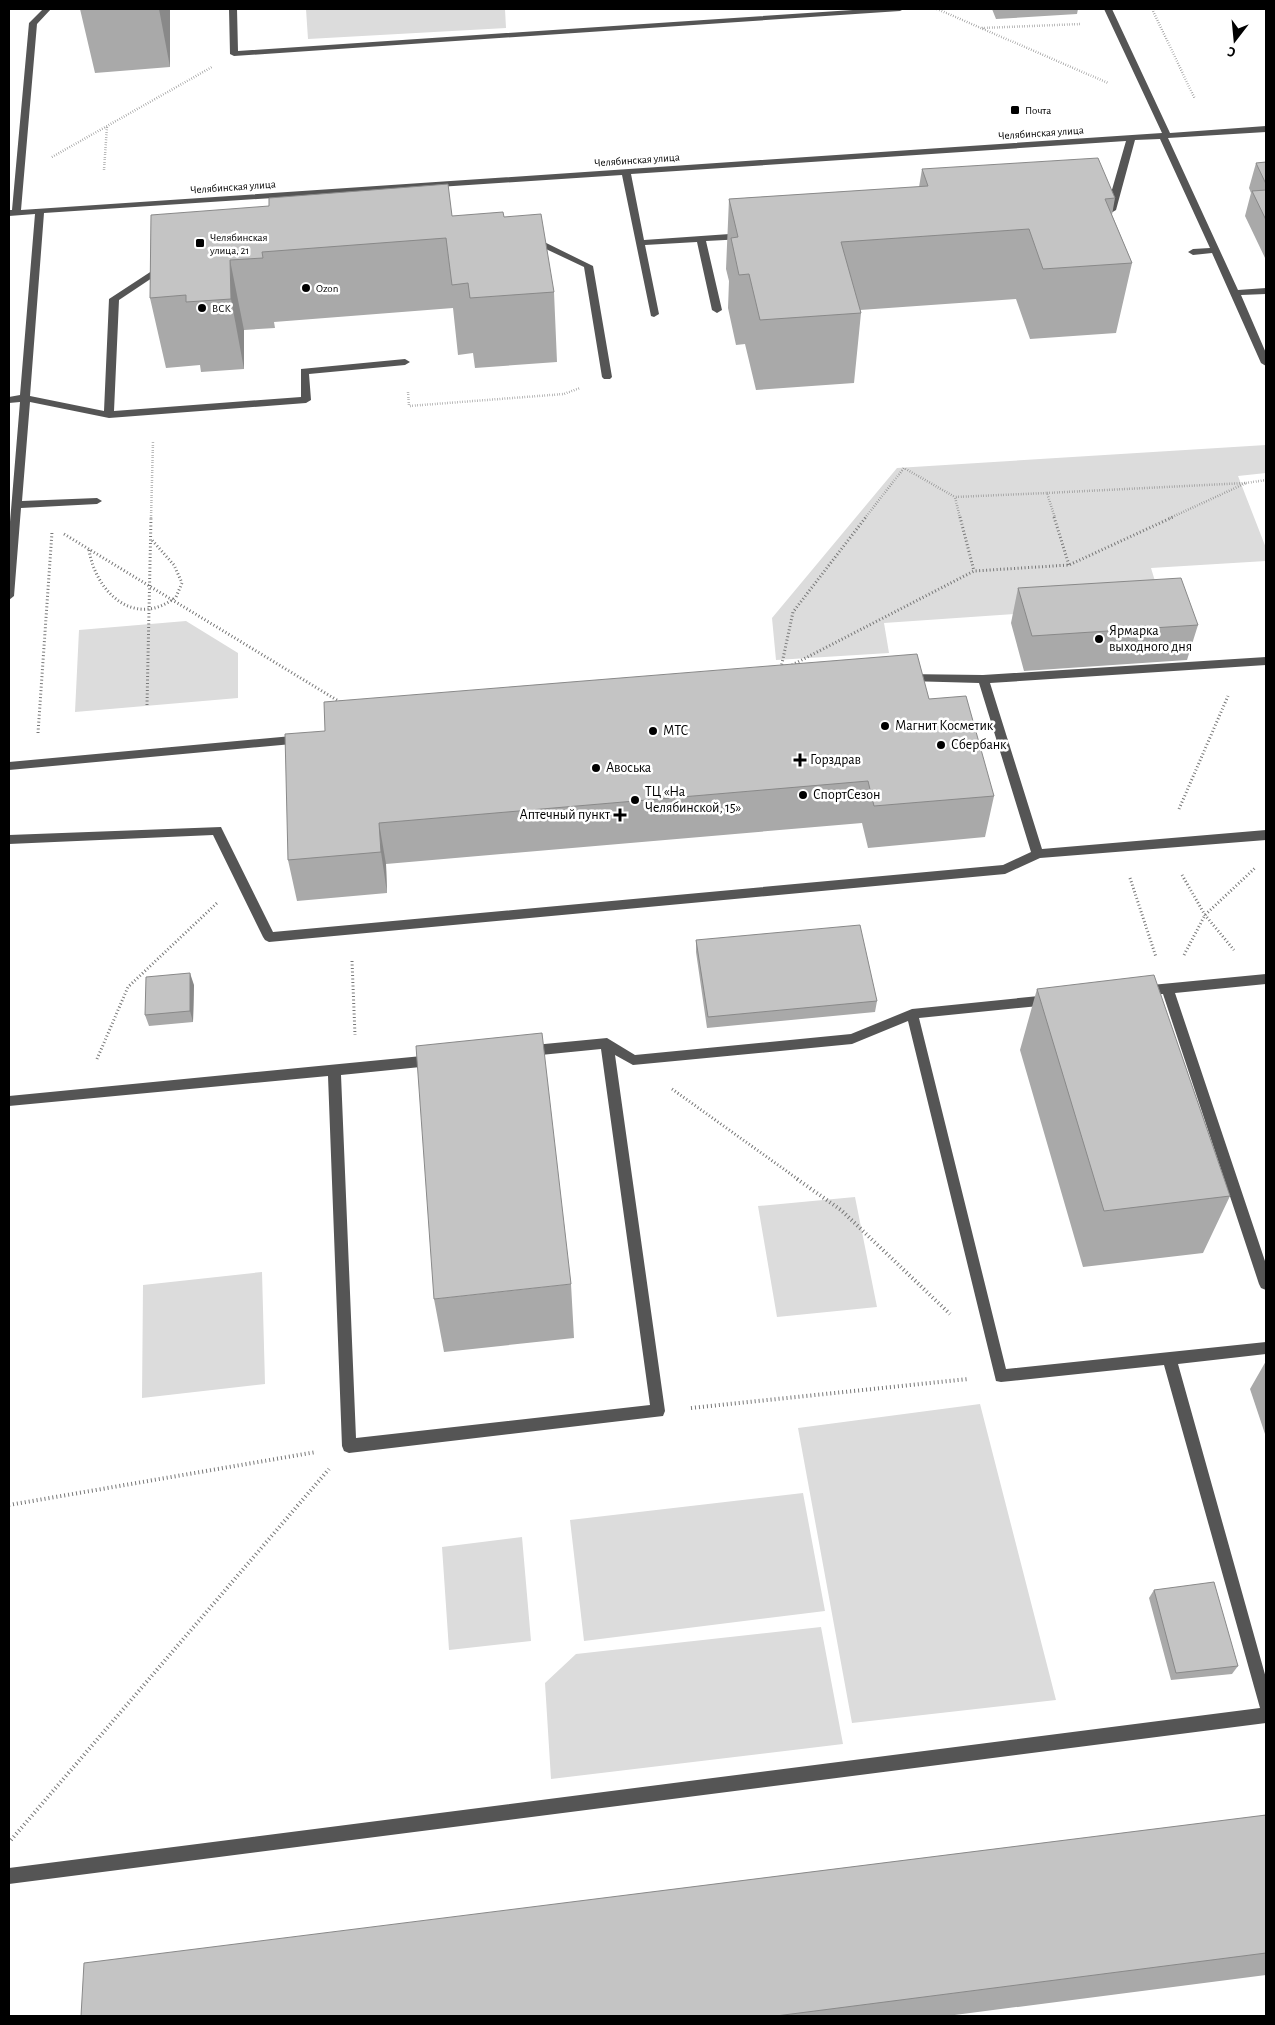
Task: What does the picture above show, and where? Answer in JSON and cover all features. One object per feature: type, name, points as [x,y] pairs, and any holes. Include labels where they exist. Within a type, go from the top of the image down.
[{"type":"street","points":[[12,213],[19,176],[33,23],[47,9]]},
{"type":"street","points":[[233,9],[234,54],[900,9]]},
{"type":"street","points":[[1108,9],[1151,101],[1266,363]]},
{"type":"street","name":"Челябинская улица","points":[[12,213],[1266,129]]},
{"type":"street","points":[[1101,211],[1111,210],[1131,138]]},
{"type":"street","points":[[626,172],[654,314]]},
{"type":"street","points":[[9,596],[40,211]]},
{"type":"street","points":[[640,242],[757,234]]},
{"type":"street","points":[[526,236],[588,266],[607,377]]},
{"type":"street","points":[[702,239],[717,310]]},
{"type":"street","points":[[1193,252],[1216,250]]},
{"type":"street","points":[[109,415],[114,299],[174,259]]},
{"type":"street","points":[[1234,293],[1266,290]]},
{"type":"street","points":[[9,400],[24,398],[109,415],[306,400],[304,370],[405,362]]},
{"type":"street","points":[[16,505],[97,501]]},
{"type":"street","points":[[896,676],[982,680],[1266,661]]},
{"type":"street","points":[[982,680],[1038,854]]},
{"type":"street","points":[[9,766],[311,739]]},
{"type":"street","points":[[9,840],[216,830],[270,937],[1005,869],[1038,854],[1266,835]]},
{"type":"street","points":[[1128,993],[1266,979]]},
{"type":"street","points":[[1167,989],[1266,1284]]},
{"type":"street","points":[[9,1101],[607,1043],[634,1060],[852,1039],[912,1014],[1059,999]]},
{"type":"street","points":[[912,1014],[1001,1376],[1266,1348]]},
{"type":"street","points":[[334,1070],[349,1446],[658,1411],[607,1043]]},
{"type":"street","points":[[1169,1358],[1266,1705]]},
{"type":"street","points":[[9,1876],[1266,1715]]},
{"type":"path","points":[[937,9],[1151,101]]},
{"type":"path","points":[[1152,9],[1195,99]]},
{"type":"path","points":[[980,28],[1114,22]]},
{"type":"path","points":[[19,176],[234,54]]},
{"type":"path","points":[[104,170],[107,126]]},
{"type":"path","points":[[405,362],[409,406],[564,394],[607,377]]},
{"type":"path","points":[[147,705],[153,445]]},
{"type":"path","points":[[1246,482],[1069,565],[974,571],[781,672],[793,612],[904,468],[955,497],[1266,480]]},
{"type":"path","points":[[1047,493],[1069,565]]},
{"type":"path","points":[[955,497],[974,571]]},
{"type":"path","points":[[36,763],[52,527],[343,704]]},
{"type":"path","points":[[89,550],[90,565],[113,597],[130,608],[149,610],[172,600],[180,591],[182,583],[172,562],[151,539]]},
{"type":"path","points":[[1120,848],[1167,989]]},
{"type":"path","points":[[1167,989],[1205,915],[1260,865]]},
{"type":"path","points":[[82,1094],[128,987],[242,880]]},
{"type":"path","points":[[351,929],[357,1068]]},
{"type":"path","points":[[634,1060],[841,1210],[954,1318]]},
{"type":"path","points":[[658,1411],[1001,1376]]},
{"type":"path","points":[[9,1504],[349,1446]]},
{"type":"path","points":[[9,1842],[349,1446]]},
{"type":"shaded area","points":[[306,9],[505,9],[506,28],[308,39]]},
{"type":"shaded area","points":[[1266,445],[1266,473],[1238,476],[1266,548],[1266,561],[1151,568],[1162,604],[884,623],[889,653],[776,660],[772,618],[897,468]]},
{"type":"shaded area","points":[[186,621],[238,653],[238,698],[75,712],[79,630]]},
{"type":"shaded area","points":[[855,1197],[877,1307],[777,1317],[758,1206]]},
{"type":"shaded area","points":[[262,1272],[265,1384],[142,1398],[143,1285]]},
{"type":"shaded area","points":[[980,1404],[1056,1700],[852,1723],[798,1428]]},
{"type":"shaded area","points":[[803,1493],[825,1611],[584,1641],[570,1520]]},
{"type":"shaded area","points":[[522,1537],[531,1641],[449,1650],[442,1547]]},
{"type":"shaded area","points":[[821,1627],[843,1744],[551,1779],[545,1683],[576,1654]]},
{"type":"building","points":[[1098,158],[1115,198],[1105,199],[1132,263],[1043,269],[1029,229],[841,242],[861,313],[760,320],[749,274],[739,275],[731,238],[738,237],[729,199],[928,186],[922,169]]},
{"type":"building","points":[[1266,162],[1266,184],[1256,163]]},
{"type":"building","points":[[448,184],[452,216],[503,212],[504,217],[541,214],[554,292],[470,298],[468,283],[452,285],[446,238],[262,252],[263,258],[230,260],[231,299],[186,302],[186,295],[150,298],[151,215],[269,206],[269,198]]},
{"type":"building","points":[[1266,190],[1266,220],[1252,191]]},
{"type":"building","points":[[1181,578],[1198,625],[1032,636],[1018,588]]},
{"type":"building","name":"ТЦ «На Челябинской, 15»","points":[[917,654],[929,699],[966,696],[994,796],[874,806],[868,781],[379,823],[381,852],[288,860],[285,734],[325,731],[324,702]]},
{"type":"building","points":[[860,925],[877,1001],[708,1017],[696,940]]},
{"type":"building","points":[[190,973],[190,1011],[145,1015],[146,977]]},
{"type":"building","points":[[1154,975],[1230,1196],[1104,1211],[1037,989]]},
{"type":"building","points":[[542,1033],[571,1284],[434,1299],[416,1046]]},
{"type":"building","points":[[1214,1582],[1238,1666],[1176,1673],[1154,1590]]},
{"type":"building","points":[[1266,1815],[1266,1953],[776,2016],[81,2016],[84,1963]]},
{"type":"place","name":"Почта","points":[[1015,110]]},
{"type":"place","name":"Челябинская улица, 21","points":[[200,243]]},
{"type":"place","name":"Ozon","points":[[306,288]]},
{"type":"place","name":"ВСК","points":[[202,308]]},
{"type":"place","name":"Ярмарка выходного дня","points":[[1099,639]]},
{"type":"place","name":"Магнит Косметик","points":[[885,726]]},
{"type":"place","name":"МТС","points":[[653,731]]},
{"type":"place","name":"Сбербанк","points":[[941,745]]},
{"type":"place","name":"Горздрав","points":[[800,760]]},
{"type":"place","name":"Авоська","points":[[596,768]]},
{"type":"place","name":"СпортСезон","points":[[803,795]]},
{"type":"place","name":"ТЦ «На Челябинской, 15»","points":[[635,800]]},
{"type":"place","name":"Аптечный пункт","points":[[620,815]]}]
